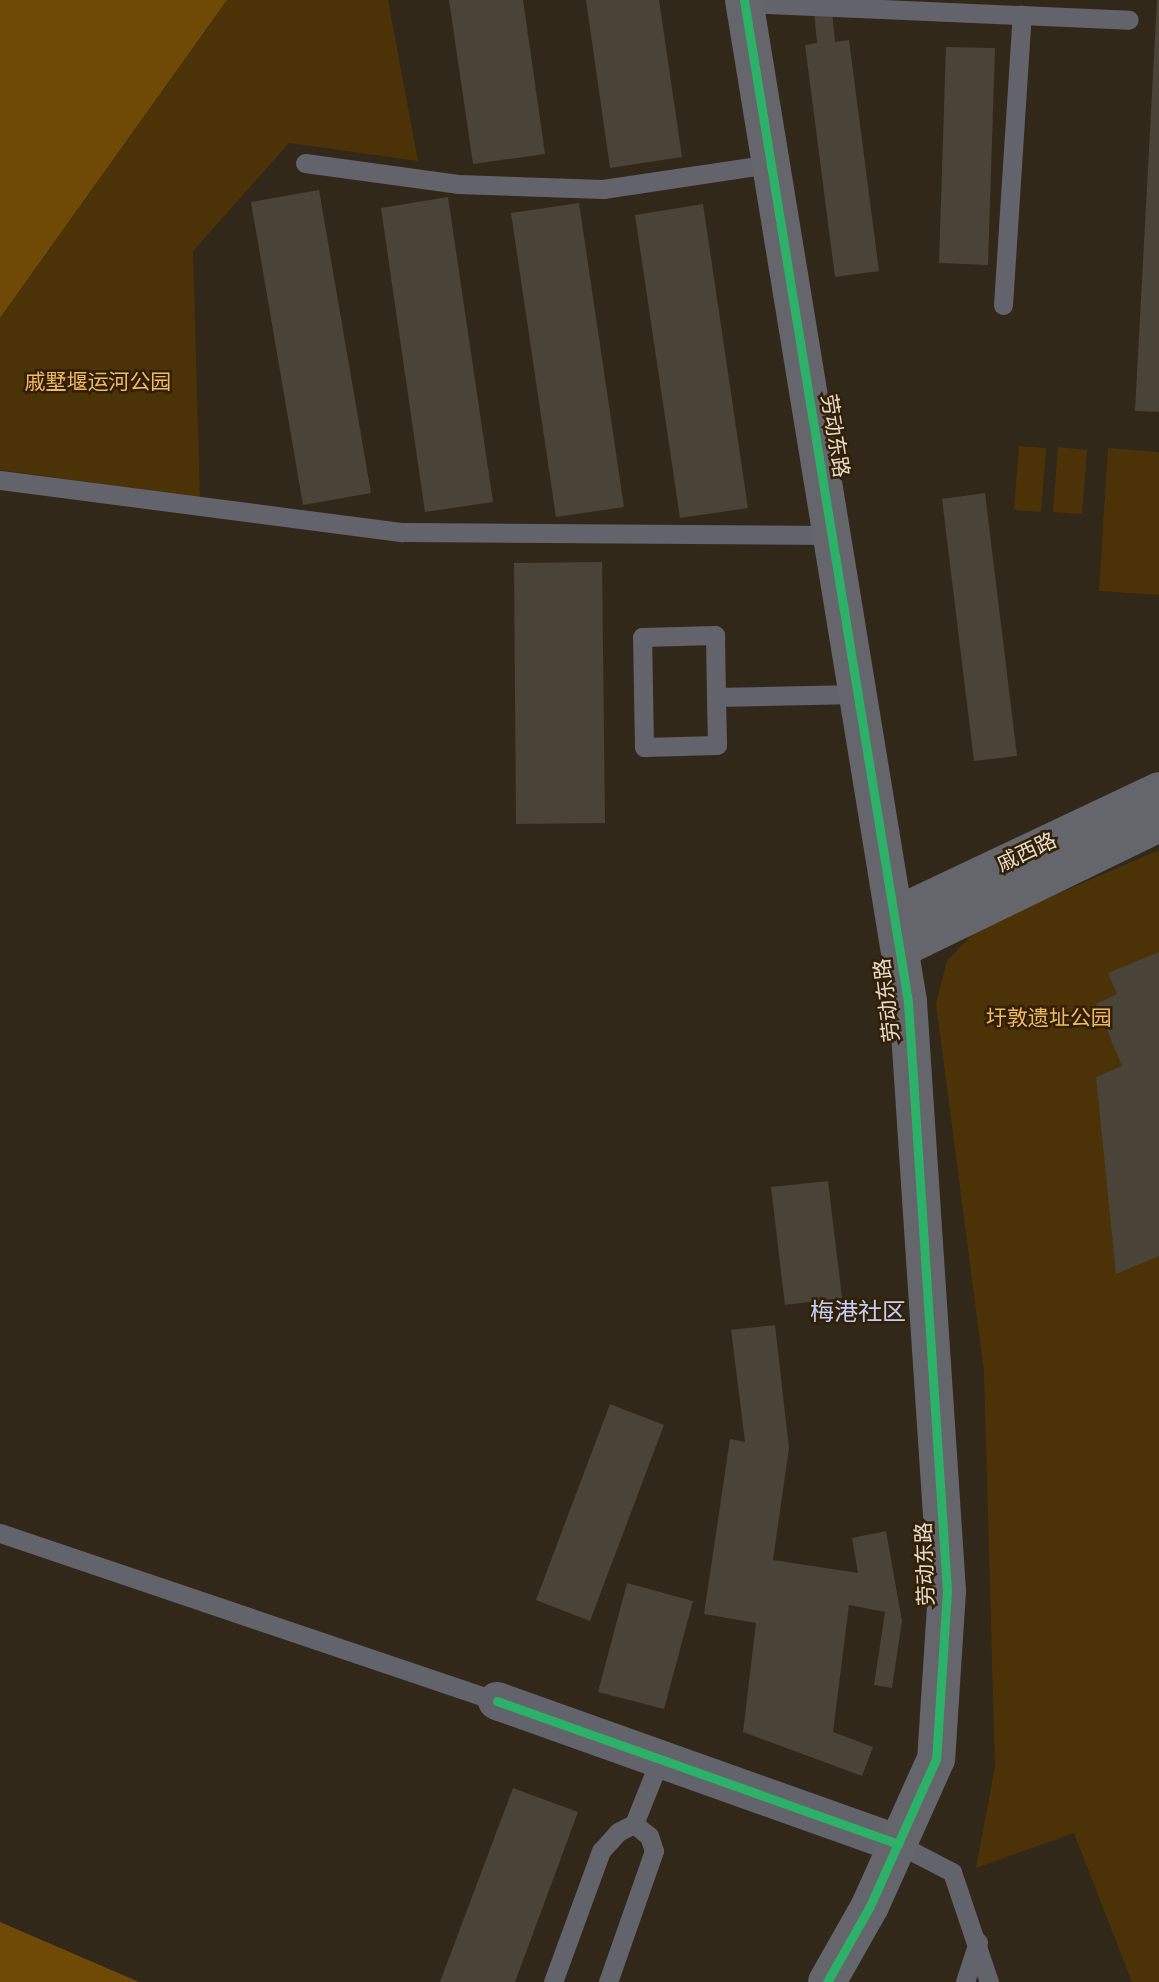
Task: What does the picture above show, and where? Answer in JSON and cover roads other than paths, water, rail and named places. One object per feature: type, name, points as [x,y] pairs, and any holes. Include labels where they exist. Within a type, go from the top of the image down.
[{"type":"street","name":"劳动东路","points":[[745,1],[909,1016],[947,1591],[936,1759],[870,1906],[827,1982]]},
{"type":"street","name":"戚西路","points":[[897,933],[1159,791]]},
{"type":"street","name":"戚西路","points":[[897,933],[1159,823]]},
{"type":"street","points":[[498,1701],[898,1844]]},
{"type":"lane","points":[[745,1],[1129,20]]},
{"type":"lane","points":[[1003,305],[1021,15]]},
{"type":"lane","points":[[304,163],[458,184],[603,189],[771,164]]},
{"type":"lane","points":[[0,480],[403,532],[832,535]]},
{"type":"lane","points":[[715,635],[716,696],[717,745],[644,747],[642,637],[715,635]]},
{"type":"lane","points":[[716,696],[858,694]]},
{"type":"lane","points":[[0,1533],[498,1701]]},
{"type":"lane","points":[[553,1982],[601,1851],[618,1832],[634,1824],[660,1759]]},
{"type":"lane","points":[[608,1982],[653,1851],[649,1836],[634,1824]]},
{"type":"lane","points":[[898,1844],[952,1872],[978,1942],[989,1982]]},
{"type":"lane","points":[[965,1982],[978,1942]]},
{"type":"district","name":"梅港社区","points":[[858,1313]]},
{"type":"park label","name":"戚墅堰运河公园","points":[[98,383]]},
{"type":"park label","name":"圩敦遗址公园","points":[[1049,1019]]}]
